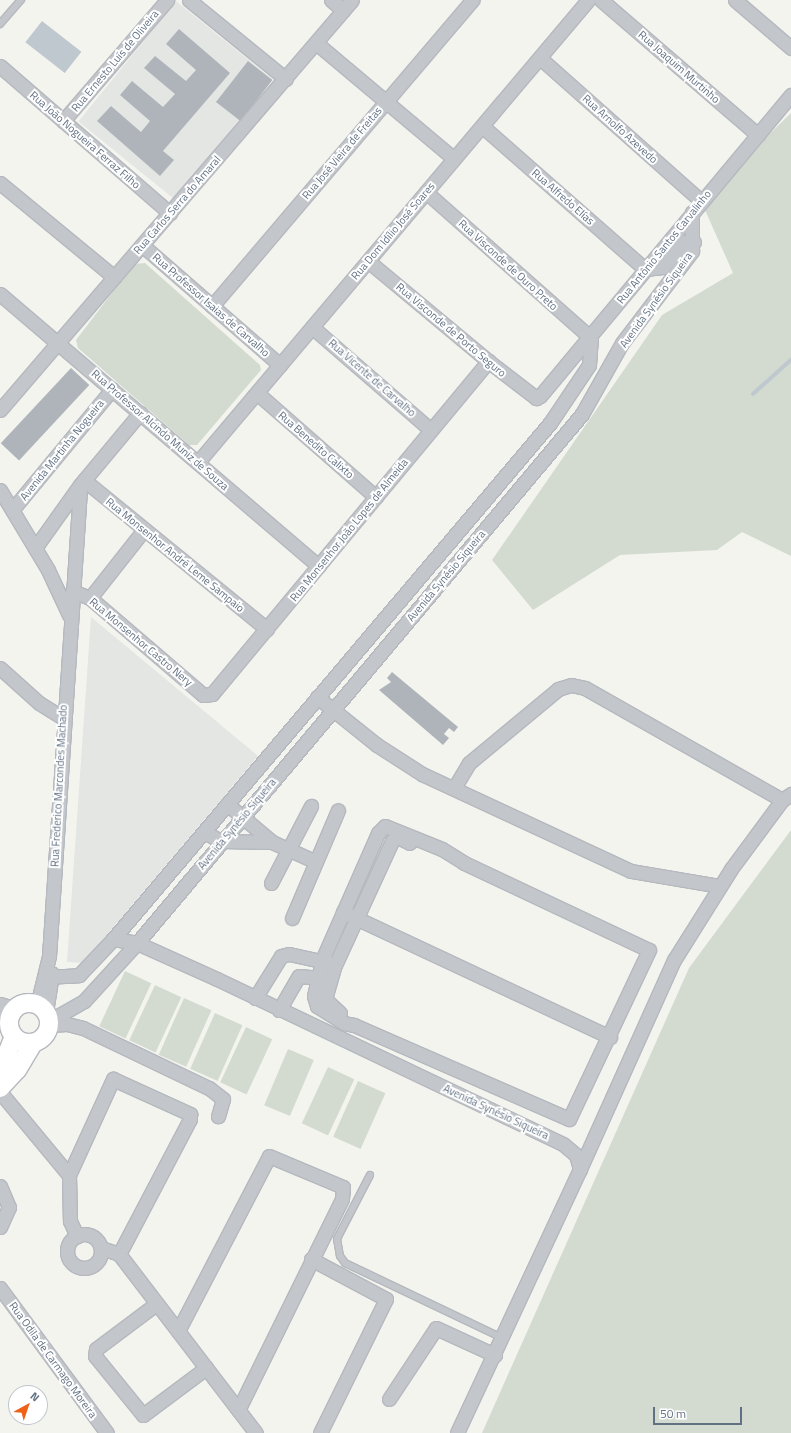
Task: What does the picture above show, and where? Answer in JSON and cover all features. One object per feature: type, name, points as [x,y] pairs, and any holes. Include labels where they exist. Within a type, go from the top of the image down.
[{"type":"street","name":"Rua Ernesto Luís de Oliveira","points":[[64,121],[167,0]]},
{"type":"street","points":[[189,0],[286,79]]},
{"type":"street","points":[[331,0],[343,10]]},
{"type":"street","name":"Rua Carlos Serra do Amaral","points":[[0,410],[286,79],[352,0]]},
{"type":"street","name":"Rua José Vieira de Freitas","points":[[212,306],[472,0]]},
{"type":"street","name":"Rua Dom Idílio José Soares","points":[[198,462],[588,0]]},
{"type":"street","name":"Rua Joaquim Murtinho","points":[[601,0],[758,135]]},
{"type":"street","points":[[735,0],[791,48]]},
{"type":"street","points":[[316,43],[454,159]]},
{"type":"street","name":"Rua Arnolfo Azevedo","points":[[540,58],[701,201]]},
{"type":"street","name":"Rua João Nogueira Ferraz Filho","points":[[0,66],[170,213]]},
{"type":"street","name":"Rua Antônio Santos Carvalinho","points":[[536,398],[591,338],[644,269],[791,95]]},
{"type":"street","name":"Rua Alfredo Elías","points":[[482,126],[644,269]]},
{"type":"street","points":[[0,183],[114,277]]},
{"type":"street","name":"Rua Visconde de Ouro Preto","points":[[426,192],[591,338]]},
{"type":"street","points":[[692,212],[694,242]]},
{"type":"street","name":"Avenida Synésio Siqueira","points":[[45,1016],[89,996],[137,943],[221,841],[243,817],[582,414],[622,343],[690,255],[694,242],[683,242],[663,267],[644,269]]},
{"type":"street","name":"Rua Professor Isaias de Carvalho","points":[[142,245],[280,365]]},
{"type":"street","name":"Rua Visconde de Porto Seguro","points":[[368,260],[488,361],[536,398]]},
{"type":"street","name":"Rua Professor Alcindo Muniz de Souza","points":[[0,294],[319,566]]},
{"type":"street","name":"Rua Vicente de Carvalho","points":[[312,327],[431,430]]},
{"type":"street","name":"Avenida Synésio Siqueira","points":[[79,975],[113,939],[550,423],[589,365],[591,338]]},
{"type":"street","name":"Rua Monsenhor João Lopes de Almeida","points":[[208,696],[267,629],[488,361]]},
{"type":"street","name":"Avenida Martinha Nogueira","points":[[12,510],[112,389]]},
{"type":"street","name":"Rua Benedito Calixto","points":[[257,393],[376,497]]},
{"type":"street","points":[[35,548],[82,483],[140,413]]},
{"type":"street","name":"Rua Frederico Marcondes Machado","points":[[45,1016],[49,977],[69,616],[82,483]]},
{"type":"street","name":"Rua Monsenhor André Leme Sampaio","points":[[82,483],[267,629]]},
{"type":"street","name":"Rua Frederico Marcondes Machado","points":[[0,490],[35,548],[69,616]]},
{"type":"street","points":[[90,598],[143,531]]},
{"type":"street","name":"Rua Monsenhor Castro Nery","points":[[72,591],[90,598],[208,696]]},
{"type":"street","points":[[0,668],[39,703],[63,718]]},
{"type":"street","points":[[454,788],[469,763],[558,689],[571,685],[585,688],[786,797],[720,886],[674,960],[503,1338],[457,1433]]},
{"type":"street","points":[[317,697],[377,745],[422,774],[631,871],[720,886]]},
{"type":"street","points":[[227,804],[272,842],[314,861]]},
{"type":"street","points":[[272,883],[311,806]]},
{"type":"street","points":[[292,918],[314,861],[338,810]]},
{"type":"street","points":[[324,978],[322,960],[378,833],[385,826],[442,849],[464,863]]},
{"type":"street","points":[[204,832],[221,841],[272,842]]},
{"type":"street","points":[[394,838],[464,863],[649,950],[610,1037],[572,1116],[566,1120],[354,1024],[344,1024],[317,1006],[314,996],[324,978],[335,965],[357,918],[394,838]]},
{"type":"street","points":[[343,912],[610,1037]]},
{"type":"street","name":"Avenida Synésio Siqueira","points":[[113,939],[137,943],[563,1144],[576,1155],[580,1169]]},
{"type":"street","points":[[255,998],[281,956],[288,954],[322,960],[335,965]]},
{"type":"street","points":[[279,1010],[295,979],[305,974],[324,978]]},
{"type":"street","points":[[49,977],[79,975],[89,996]]},
{"type":"street","points":[[0,1071],[8,1019],[26,1004],[45,1016],[83,1028],[209,1088],[223,1099],[218,1116]]},
{"type":"street","points":[[0,1088],[17,1070],[32,1043],[42,1039],[45,1016]]},
{"type":"street","points":[[8,1019],[32,1043]]},
{"type":"street","points":[[77,1236],[70,1221],[69,1174],[113,1079],[190,1114],[190,1119],[119,1254]]},
{"type":"street","points":[[0,1092],[69,1174]]},
{"type":"street","points":[[178,1332],[269,1156],[309,1171],[344,1190],[238,1410]]},
{"type":"street","points":[[0,1186],[9,1207],[0,1227]]},
{"type":"street","points":[[77,1236],[95,1238],[101,1248],[119,1254],[256,1433]]},
{"type":"street","points":[[77,1236],[67,1250],[71,1261],[77,1266],[94,1265],[101,1248]]},
{"type":"street","points":[[310,1258],[386,1299],[320,1433]]},
{"type":"street","name":"Rua Odila de Carmago Moreira","points":[[0,1288],[107,1433]]},
{"type":"street","points":[[156,1304],[96,1349],[95,1356],[143,1414],[206,1368]]},
{"type":"street","points":[[389,1399],[436,1328],[495,1355]]},
{"type":"lane","points":[[0,24],[22,0]]},
{"type":"lane","points":[[370,1174],[337,1240],[340,1256],[345,1263],[503,1338]]},
{"type":"shaded area","points":[[176,1],[272,79],[175,199],[78,121]]},
{"type":"shaded area","points":[[42,21],[81,52],[65,73],[25,42]]},
{"type":"shaded area","points":[[791,113],[791,556],[742,532],[717,550],[620,555],[533,610],[492,560],[662,315],[733,273],[701,201]]},
{"type":"shaded area","points":[[145,263],[260,365],[261,370],[197,445],[189,445],[78,348],[76,340],[134,264]]},
{"type":"shaded area","points":[[91,617],[258,756],[83,963],[67,962]]},
{"type":"shaded area","points":[[791,830],[791,1433],[482,1433],[689,968]]},
{"type":"shaded area","points":[[125,971],[151,983],[126,1039],[99,1026]]},
{"type":"shaded area","points":[[155,985],[181,997],[156,1053],[129,1040]]},
{"type":"shaded area","points":[[184,998],[211,1010],[186,1067],[159,1055]]},
{"type":"shaded area","points":[[215,1013],[242,1025],[218,1081],[190,1069]]},
{"type":"shaded area","points":[[246,1027],[272,1039],[247,1095],[220,1082]]},
{"type":"shaded area","points":[[288,1049],[314,1060],[290,1116],[264,1105]]},
{"type":"shaded area","points":[[328,1067],[354,1079],[328,1135],[302,1123]]},
{"type":"shaded area","points":[[358,1081],[385,1093],[361,1149],[333,1137]]},
{"type":"building","points":[[179,29],[230,73],[163,151],[174,160],[160,176],[97,121],[111,106],[141,132],[150,121],[120,95],[132,81],[163,107],[175,94],[144,68],[155,56],[186,81],[196,70],[166,44]]},
{"type":"building","points":[[248,61],[272,80],[240,121],[216,102]]},
{"type":"building","points":[[71,368],[89,385],[19,460],[1,443]]},
{"type":"building","points":[[392,672],[458,727],[454,732],[449,728],[444,734],[449,738],[443,745],[379,690],[391,682],[387,678]]},
{"type":"waterway","points":[[753,394],[791,360]]}]
